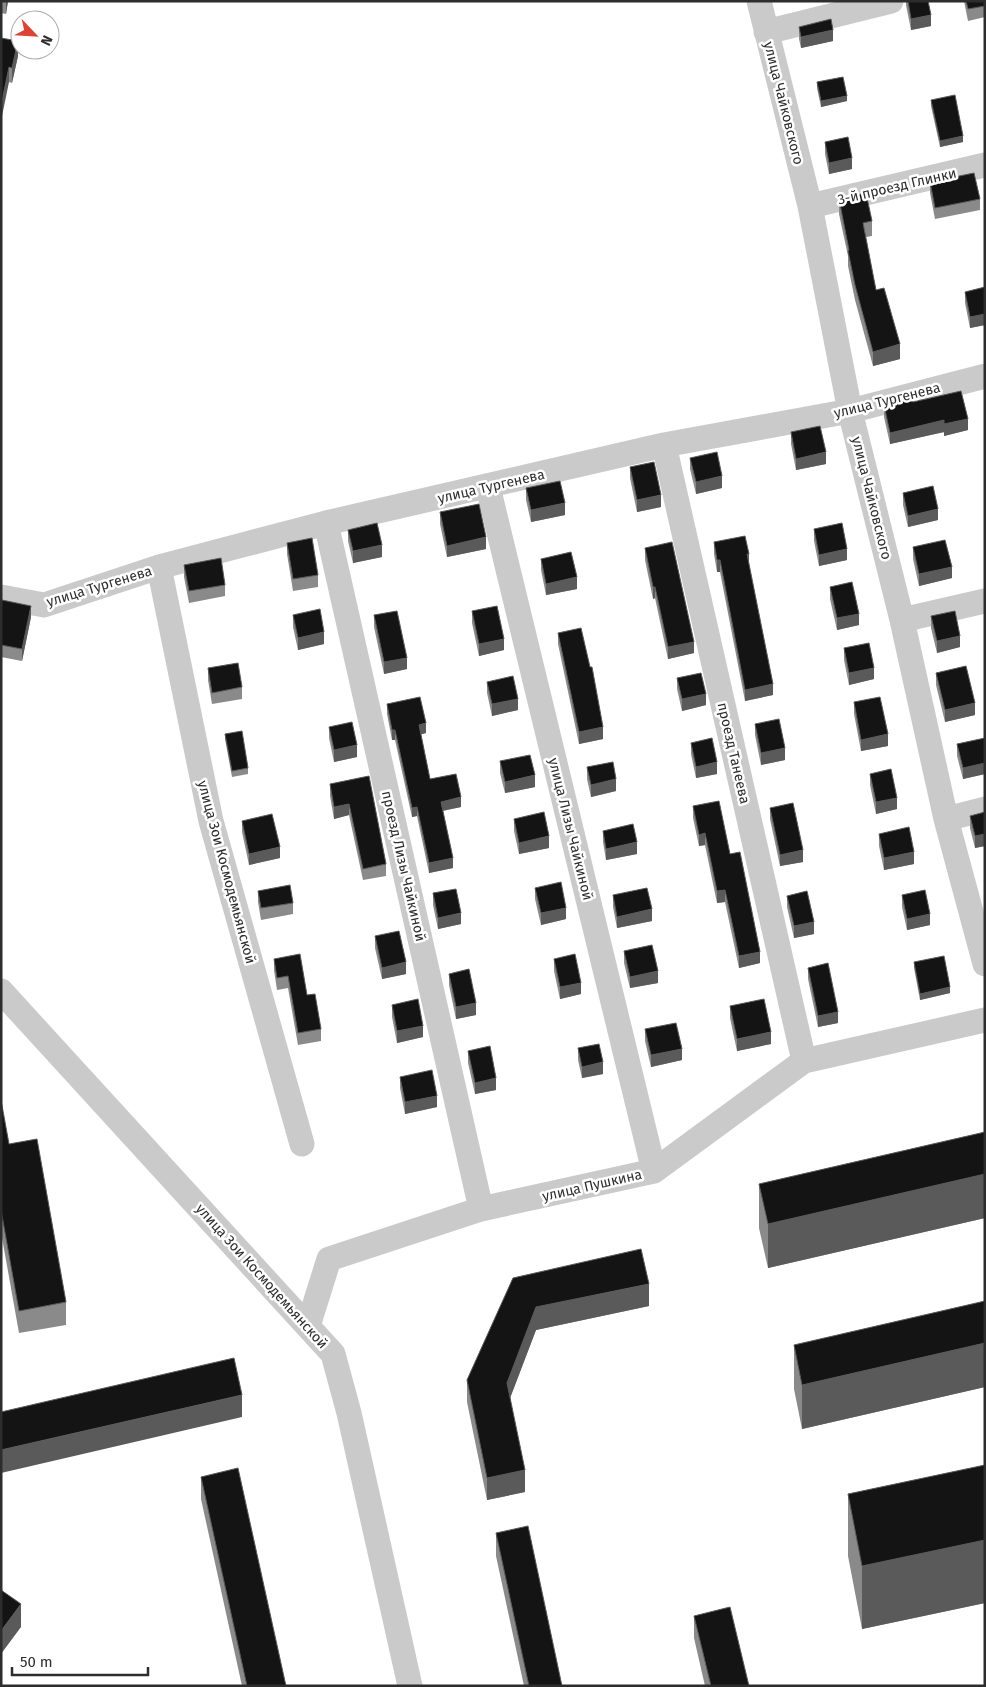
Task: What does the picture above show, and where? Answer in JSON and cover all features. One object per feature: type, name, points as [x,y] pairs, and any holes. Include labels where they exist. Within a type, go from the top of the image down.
[{"type":"street","name":"улица Чайковского","points":[[759,1],[810,206],[850,411],[902,620],[946,819],[985,964]]},
{"type":"street","points":[[766,32],[891,1]]},
{"type":"street","name":"3-й проезд Глинки","points":[[810,206],[985,165]]},
{"type":"street","name":"улица Тургенева","points":[[1,597],[44,605],[159,567],[326,523],[664,446],[850,411],[985,376]]},
{"type":"street","name":"проезд Танеева","points":[[664,446],[804,1061]]},
{"type":"street","name":"улица Лизы Чайкиной","points":[[488,487],[654,1171]]},
{"type":"street","name":"проезд Лизы Чайкиной","points":[[326,523],[481,1210]]},
{"type":"street","name":"улица Зои Космодемьянской","points":[[159,567],[211,821],[302,1144]]},
{"type":"street","points":[[902,620],[985,601]]},
{"type":"street","points":[[946,819],[985,809]]},
{"type":"street","name":"улица Зои Космодемьянской","points":[[1,991],[333,1354],[358,1451],[410,1686]]},
{"type":"street","name":"улица Пушкина","points":[[308,1326],[329,1259],[481,1210],[654,1171],[804,1061],[985,1020]]},
{"type":"building","points":[[908,1],[928,1],[931,15],[911,19]]},
{"type":"building","points":[[966,1],[985,1],[985,6],[968,9]]},
{"type":"building","points":[[831,19],[833,30],[801,37],[799,27]]},
{"type":"building","points":[[1,38],[10,40],[10,60],[14,60],[12,68],[9,67],[1,106]]},
{"type":"building","points":[[843,77],[847,96],[821,101],[817,82]]},
{"type":"building","points":[[955,95],[963,136],[940,141],[931,100]]},
{"type":"building","points":[[848,137],[852,158],[829,163],[825,142]]},
{"type":"building","points":[[974,173],[980,199],[935,208],[930,182]]},
{"type":"building","points":[[866,193],[872,221],[863,223],[876,290],[884,288],[900,344],[873,352],[855,285],[839,199]]},
{"type":"building","points":[[985,287],[985,314],[970,317],[965,292]]},
{"type":"building","points":[[961,391],[968,419],[944,424],[944,420],[890,433],[884,405],[912,398],[913,402]]},
{"type":"building","points":[[820,426],[826,452],[796,459],[791,432]]},
{"type":"building","points":[[717,452],[722,476],[696,482],[690,458]]},
{"type":"building","points":[[654,462],[661,495],[637,500],[630,467]]},
{"type":"building","points":[[560,481],[565,503],[531,510],[526,488]]},
{"type":"building","points":[[933,486],[938,509],[908,516],[903,493]]},
{"type":"building","points":[[479,504],[486,537],[447,546],[440,512]]},
{"type":"building","points":[[377,523],[382,545],[353,551],[348,530]]},
{"type":"building","points":[[842,523],[847,549],[819,555],[814,529]]},
{"type":"building","points":[[745,536],[773,684],[745,690],[720,560],[717,560],[714,542]]},
{"type":"building","points":[[312,538],[318,575],[293,579],[287,543]]},
{"type":"building","points":[[945,540],[952,567],[919,574],[913,547]]},
{"type":"building","points":[[672,542],[694,642],[668,647],[645,548]]},
{"type":"building","points":[[571,552],[577,577],[546,584],[541,559]]},
{"type":"building","points":[[221,558],[225,585],[189,591],[184,565]]},
{"type":"building","points":[[852,582],[859,614],[837,618],[830,587]]},
{"type":"building","points":[[2,600],[31,606],[22,649],[1,645]]},
{"type":"building","points":[[497,606],[504,639],[479,644],[472,611]]},
{"type":"building","points":[[320,609],[324,632],[298,638],[293,615]]},
{"type":"building","points":[[397,611],[407,658],[384,662],[374,615]]},
{"type":"building","points":[[955,611],[960,636],[937,641],[931,616]]},
{"type":"building","points":[[581,628],[590,667],[592,667],[603,727],[579,732],[558,633]]},
{"type":"building","points":[[869,643],[874,668],[849,673],[844,648]]},
{"type":"building","points":[[238,663],[242,687],[212,693],[208,668]]},
{"type":"building","points":[[966,666],[975,703],[945,710],[936,673]]},
{"type":"building","points":[[701,673],[706,694],[682,699],[677,678]]},
{"type":"building","points":[[513,676],[518,699],[492,704],[487,682]]},
{"type":"building","points":[[420,697],[426,723],[419,725],[430,779],[456,774],[461,797],[441,802],[453,858],[429,863],[417,807],[412,808],[395,730],[392,730],[387,704]]},
{"type":"building","points":[[880,697],[888,734],[861,740],[854,702]]},
{"type":"building","points":[[779,719],[785,748],[761,753],[755,724]]},
{"type":"building","points":[[352,722],[357,745],[334,750],[329,727]]},
{"type":"building","points":[[242,731],[248,768],[232,771],[225,734]]},
{"type":"building","points":[[712,738],[717,762],[696,767],[691,743]]},
{"type":"building","points":[[985,738],[985,763],[963,768],[957,744]]},
{"type":"building","points":[[530,755],[535,775],[505,782],[500,761]]},
{"type":"building","points":[[613,762],[616,779],[591,785],[587,767]]},
{"type":"building","points":[[891,769],[897,798],[876,802],[870,774]]},
{"type":"building","points":[[369,776],[386,864],[363,869],[349,804],[334,807],[330,784]]},
{"type":"building","points":[[719,801],[730,854],[740,852],[760,952],[739,956],[725,890],[717,891],[705,833],[699,835],[693,806]]},
{"type":"building","points":[[793,803],[803,850],[780,855],[770,808]]},
{"type":"building","points":[[544,812],[549,836],[519,843],[514,819]]},
{"type":"building","points":[[985,812],[985,834],[975,836],[970,816]]},
{"type":"building","points":[[272,814],[280,847],[249,854],[242,821]]},
{"type":"building","points":[[633,824],[637,842],[606,849],[603,831]]},
{"type":"building","points":[[909,827],[914,852],[884,858],[879,834]]},
{"type":"building","points":[[561,882],[566,908],[541,913],[535,888]]},
{"type":"building","points":[[290,885],[293,903],[261,908],[258,891]]},
{"type":"building","points":[[647,888],[652,909],[617,917],[613,895]]},
{"type":"building","points":[[456,889],[461,913],[438,918],[433,893]]},
{"type":"building","points":[[925,890],[930,914],[907,919],[902,895]]},
{"type":"building","points":[[807,891],[814,922],[794,926],[787,896]]},
{"type":"building","points":[[399,931],[406,962],[382,968],[375,936]]},
{"type":"building","points":[[652,945],[658,971],[630,977],[624,951]]},
{"type":"building","points":[[300,954],[307,995],[315,994],[321,1029],[298,1033],[288,976],[277,978],[274,959]]},
{"type":"building","points":[[575,954],[581,983],[560,987],[554,959]]},
{"type":"building","points":[[944,956],[950,987],[920,994],[914,962]]},
{"type":"building","points":[[828,963],[838,1012],[818,1016],[808,968]]},
{"type":"building","points":[[469,969],[476,1003],[456,1007],[449,974]]},
{"type":"building","points":[[418,999],[423,1026],[397,1031],[392,1005]]},
{"type":"building","points":[[764,999],[771,1032],[737,1039],[730,1006]]},
{"type":"building","points":[[676,1023],[682,1049],[651,1055],[645,1029]]},
{"type":"building","points":[[599,1044],[603,1062],[582,1067],[578,1048]]},
{"type":"building","points":[[490,1046],[496,1078],[475,1083],[468,1051]]},
{"type":"building","points":[[432,1070],[437,1096],[405,1102],[400,1077]]},
{"type":"building","points":[[1,1100],[9,1144],[37,1139],[66,1302],[19,1311],[1,1210]]},
{"type":"building","points":[[985,1132],[985,1174],[768,1224],[759,1184]]},
{"type":"building","points":[[641,1249],[649,1284],[536,1307],[507,1383],[525,1470],[487,1478],[467,1380],[513,1278]]},
{"type":"building","points":[[985,1301],[985,1343],[802,1385],[794,1345]]},
{"type":"building","points":[[234,1358],[242,1395],[1,1450],[1,1412]]},
{"type":"building","points":[[985,1465],[985,1540],[862,1566],[848,1494]]},
{"type":"building","points":[[238,1468],[286,1686],[247,1686],[201,1477]]},
{"type":"building","points":[[528,1526],[562,1686],[529,1686],[496,1533]]},
{"type":"building","points":[[1,1590],[21,1604],[1,1631]]},
{"type":"building","points":[[730,1607],[749,1686],[711,1686],[694,1616]]}]
